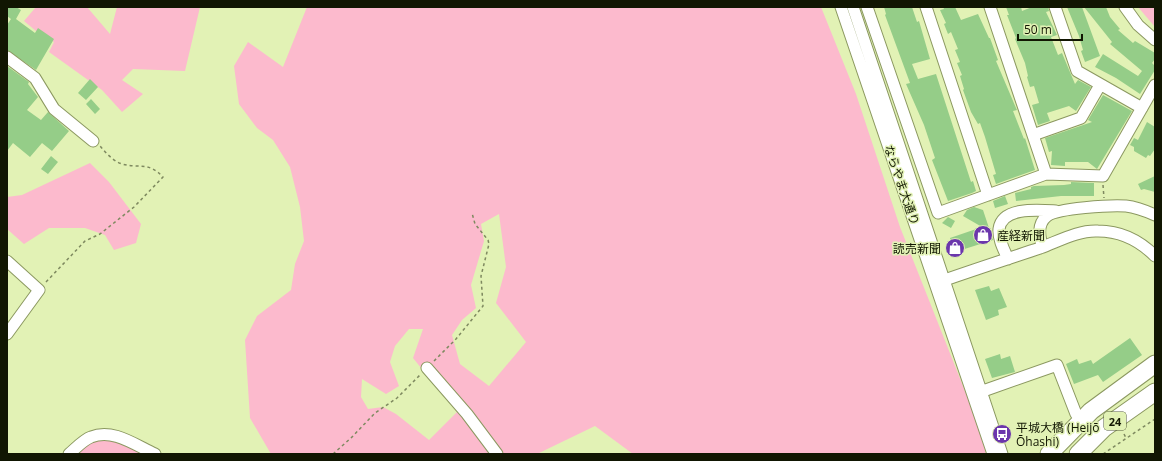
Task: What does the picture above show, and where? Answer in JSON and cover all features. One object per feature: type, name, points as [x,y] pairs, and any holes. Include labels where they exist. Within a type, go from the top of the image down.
[{"type":"highway","name":"24","points":[[1049,454],[1078,423],[1155,364]]},
{"type":"highway","name":"24","points":[[1058,454],[1096,419],[1155,377]]},
{"type":"highway","name":"24","points":[[1078,454],[1104,428],[1155,392]]},
{"type":"highway","name":"24","points":[[1093,454],[1136,418],[1155,405]]},
{"type":"street","name":"ならやま大通り","points":[[841,7],[940,282],[983,391],[1002,454]]},
{"type":"street","name":"ならやま大通り","points":[[853,7],[993,454]]},
{"type":"street","points":[[868,7],[938,212],[1046,174],[1103,176],[1155,85]]},
{"type":"street","points":[[926,7],[988,195]]},
{"type":"street","points":[[990,7],[1046,174]]},
{"type":"street","points":[[1055,7],[1077,71],[1142,108]]},
{"type":"street","points":[[1125,7],[1138,25],[1155,40]]},
{"type":"street","points":[[7,57],[35,78],[54,109],[93,141]]},
{"type":"street","points":[[1033,134],[1081,118],[1100,85]]},
{"type":"street","points":[[1042,247],[1039,238],[1041,224],[1047,216],[1058,212],[1104,206],[1126,206],[1139,208],[1155,215]]},
{"type":"street","points":[[1008,259],[999,234],[1001,224],[1006,216],[1015,212],[1043,210],[1058,212]]},
{"type":"street","points":[[940,282],[1071,236],[1099,230],[1121,234],[1133,239],[1155,256]]},
{"type":"street","points":[[7,261],[39,290],[7,334]]},
{"type":"street","points":[[983,391],[1057,365],[1076,414]]},
{"type":"street","points":[[427,368],[467,414],[497,454]]},
{"type":"street","points":[[69,454],[90,437],[107,434],[121,437],[155,454]]},
{"type":"path","points":[[39,290],[85,241],[100,234],[134,207],[163,177],[155,168],[122,164],[113,160],[93,141]]},
{"type":"path","points":[[1103,176],[1104,206]]},
{"type":"path","points":[[333,454],[352,438],[375,412],[397,398],[456,339],[483,306],[481,276],[489,244],[488,240],[475,224],[472,213]]},
{"type":"path","points":[[1103,454],[1155,419]]},
{"type":"path","points":[[1124,434],[1126,438]]},
{"type":"shaded area","points":[[36,7],[87,7],[110,34],[117,7],[200,7],[185,71],[133,69],[122,80],[143,94],[122,112],[102,90],[49,52],[54,42],[36,31],[24,21]]},
{"type":"shaded area","points":[[307,7],[821,7],[856,94],[900,227],[978,424],[986,454],[633,454],[595,426],[537,454],[271,454],[250,418],[245,340],[257,316],[291,290],[295,264],[304,241],[300,207],[290,167],[273,140],[257,128],[239,104],[234,66],[248,42],[283,67]],"holes":[[[499,214],[506,267],[496,303],[526,342],[489,386],[460,364],[452,335],[462,320],[476,308],[471,285],[484,241],[481,224]],[[409,329],[423,329],[413,358],[457,412],[429,440],[396,414],[383,407],[368,409],[361,397],[362,379],[386,394],[399,386],[390,362],[395,346]]]},
{"type":"shaded area","points":[[1138,7],[1155,7],[1155,27]]},
{"type":"shaded area","points":[[90,163],[109,182],[141,224],[136,243],[114,250],[105,235],[85,228],[49,228],[24,244],[7,229],[7,197],[22,195]]},
{"type":"shaded area","points":[[107,436],[150,454],[72,454],[91,439]]},
{"type":"building","points":[[7,7],[16,7],[21,10],[16,19],[35,33],[38,28],[54,39],[36,70],[7,50],[7,25],[11,19],[7,16]]},
{"type":"building","points":[[884,7],[912,7],[917,22],[919,21],[930,59],[912,64],[918,79],[936,74],[971,182],[973,181],[976,191],[972,193],[948,201],[932,160],[935,158],[924,125],[906,84],[910,83],[885,15]]},
{"type":"building","points":[[943,7],[955,7],[961,20],[978,14],[990,38],[998,60],[996,61],[1017,110],[1013,111],[1024,139],[1025,138],[1035,170],[996,184],[993,175],[996,174],[985,137],[980,123],[978,124],[971,112],[963,90],[960,76],[962,75],[957,63],[960,62],[955,50],[958,49],[951,32],[948,34],[944,24],[946,23],[940,10],[944,9]]},
{"type":"building","points":[[1006,7],[1021,7],[1022,11],[1032,7],[1048,7],[1049,11],[1046,12],[1057,35],[1051,37],[1058,55],[1062,53],[1075,84],[1078,80],[1091,87],[1076,111],[1069,106],[1047,113],[1050,121],[1038,125],[1032,105],[1039,103],[1034,86],[1030,87],[1025,63],[1015,39],[1016,38],[1007,15],[1009,15]]},
{"type":"building","points":[[1067,7],[1082,7],[1100,56],[1085,62],[1081,51],[1083,50],[1079,36]]},
{"type":"building","points":[[1084,7],[1106,7],[1110,17],[1120,29],[1118,30],[1133,43],[1135,41],[1155,53],[1155,59],[1152,63],[1155,66],[1155,70],[1140,94],[1116,78],[1095,67],[1103,54],[1138,76],[1142,71],[1110,44],[1112,42]]},
{"type":"building","points":[[7,66],[29,82],[28,84],[38,97],[27,110],[41,120],[48,112],[69,131],[52,151],[42,143],[30,157],[13,143],[7,151]]},
{"type":"building","points":[[90,79],[98,87],[86,100],[78,93]]},
{"type":"building","points":[[1103,95],[1132,111],[1097,169],[1088,162],[1065,162],[1065,166],[1051,165],[1052,151],[1049,152],[1045,138],[1092,122],[1088,120]]},
{"type":"building","points":[[91,99],[100,109],[95,114],[86,104]]},
{"type":"building","points":[[1147,122],[1155,127],[1155,149],[1150,156],[1148,155],[1146,158],[1134,151],[1134,147],[1130,145],[1134,138],[1138,140]]},
{"type":"building","points":[[51,156],[58,162],[48,174],[41,169]]},
{"type":"building","points":[[1155,176],[1155,192],[1144,189],[1141,190],[1138,184]]},
{"type":"building","points":[[1071,182],[1094,183],[1094,196],[1061,196],[1016,201],[1015,193],[1031,189],[1031,187],[1064,185],[1071,184]]},
{"type":"building","points":[[1005,196],[1008,204],[995,208],[993,201]]},
{"type":"building","points":[[974,207],[983,210],[993,240],[955,252],[950,238],[982,227],[963,216],[967,210]]},
{"type":"building","points":[[948,217],[955,221],[951,228],[942,223]]},
{"type":"building","points":[[989,286],[991,291],[999,288],[1007,307],[998,310],[999,315],[986,320],[975,290]]},
{"type":"building","points":[[1130,338],[1142,355],[1103,382],[1098,375],[1074,384],[1066,364],[1077,359],[1079,364],[1091,360],[1093,364]]},
{"type":"building","points":[[1000,354],[1001,359],[1010,356],[1015,372],[992,378],[985,359]]},
{"type":"place","name":"産経新聞","points":[[983,235]]},
{"type":"place","name":"読売新聞","points":[[955,248]]},
{"type":"place","name":"平城大橋 (Heijō Ōhashi)","points":[[1002,434]]}]
